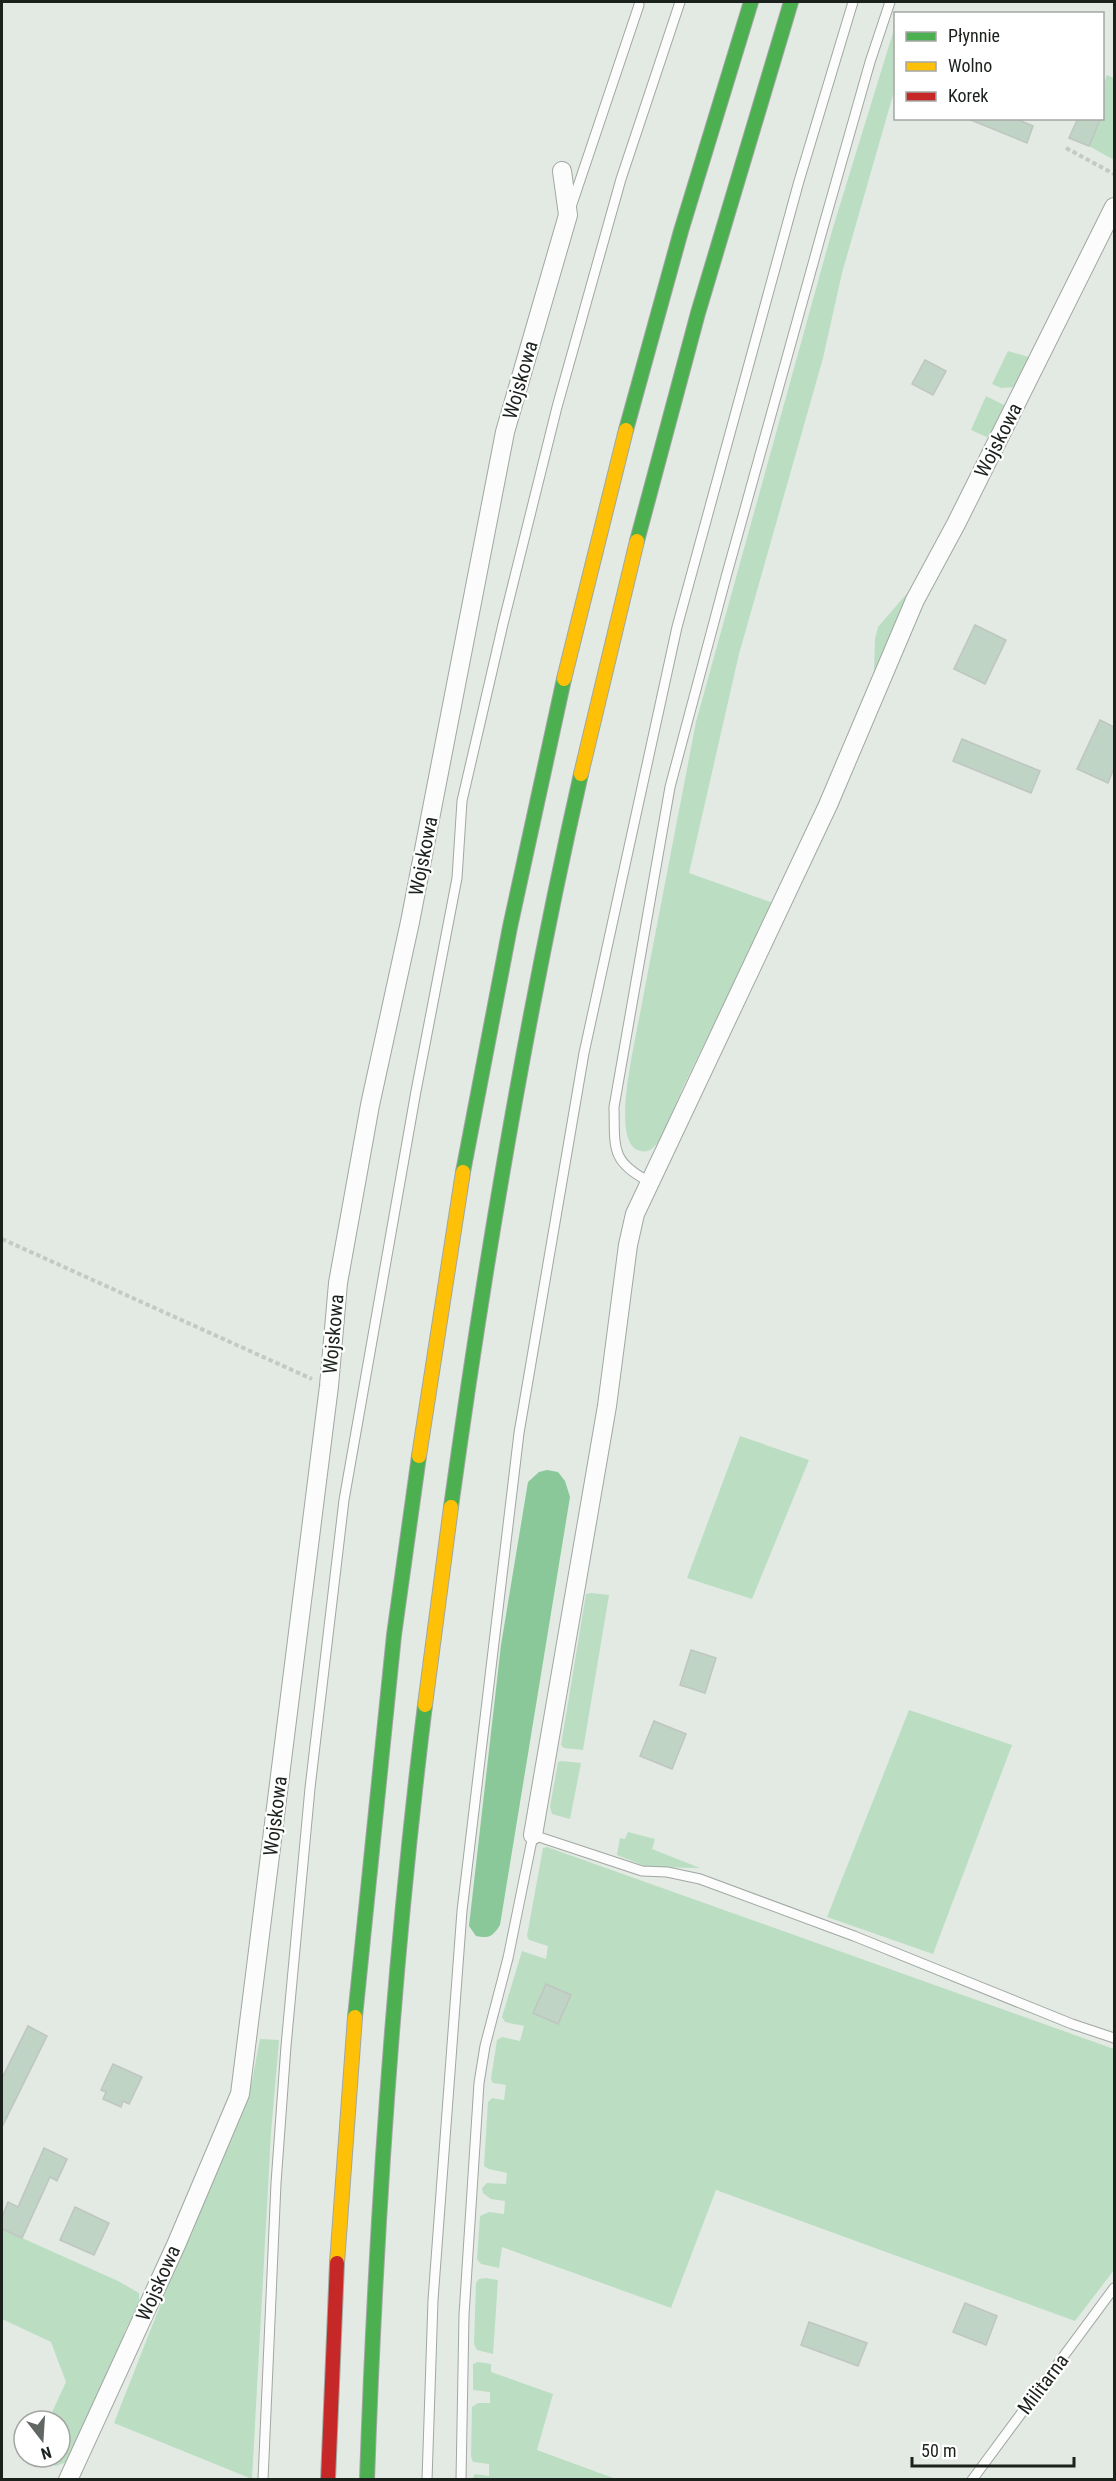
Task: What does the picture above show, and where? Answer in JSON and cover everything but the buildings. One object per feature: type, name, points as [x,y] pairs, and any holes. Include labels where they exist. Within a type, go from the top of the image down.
[{"type":"highway","points":[[328,2480],[341,2196],[356,1989],[377,1781],[403,1566],[449,1249],[489,1025],[532,814],[589,572],[662,296],[751,2]]},
{"type":"highway","points":[[367,2480],[380,2196],[406,1881],[441,1575],[488,1252],[548,928],[634,553],[700,303],[791,2]]},
{"type":"street","name":"Wojskowa","points":[[68,2480],[176,2245],[240,2094],[329,1386],[338,1283],[370,1105],[414,899],[505,432],[568,215],[562,171]]},
{"type":"street","name":"Wojskowa","points":[[533,1835],[607,1406],[630,1229],[648,1182],[828,805],[915,600],[956,524],[1114,207]]},
{"type":"lane","points":[[263,2480],[276,2183],[286,2046],[310,1788],[344,1500],[404,1157],[457,878],[462,801],[502,624],[557,407],[621,179],[680,2]]},
{"type":"lane","points":[[427,2480],[433,2300],[465,1888],[519,1432],[582,1065],[677,627],[799,181],[854,2]]},
{"type":"lane","points":[[648,1182],[631,1172],[622,1163],[616,1151],[614,1107],[670,788],[815,258],[870,62],[890,2]]},
{"type":"lane","points":[[568,215],[639,4]]},
{"type":"lane","points":[[461,2480],[464,2315],[479,2084],[485,2046],[508,1958],[533,1835],[642,1870],[667,1872],[700,1879],[854,1936],[1072,2024],[1114,2038]]},
{"type":"lane","name":"Militarna","points":[[972,2480],[1114,2288]]},
{"type":"path","points":[[1066,147],[1114,174]]},
{"type":"path","points":[[2,1239],[329,1386]]},
{"type":"shaded area","points":[[894,29],[894,91],[842,273],[823,358],[739,654],[689,873],[773,903],[684,1085],[660,1140],[652,1149],[641,1151],[633,1147],[625,1124],[628,1077],[696,722],[832,231]]},
{"type":"shaded area","points":[[1107,75],[1114,78],[1114,160],[1089,146],[1101,120],[1104,120],[1104,83]]},
{"type":"shaded area","points":[[1008,351],[1032,358],[1016,387],[1001,388],[992,384]]},
{"type":"shaded area","points":[[986,396],[1006,406],[989,438],[971,430]]},
{"type":"shaded area","points":[[917,582],[874,673],[875,639],[878,627]]},
{"type":"shaded area","points":[[740,1436],[809,1460],[752,1599],[687,1578]]},
{"type":"shaded area","points":[[547,1470],[558,1472],[565,1481],[570,1497],[500,1925],[490,1936],[480,1937],[476,1936],[469,1926],[501,1645],[528,1482],[539,1472]]},
{"type":"shaded area","points":[[586,1594],[609,1595],[583,1750],[564,1748],[561,1745]]},
{"type":"shaded area","points":[[909,1710],[1012,1745],[933,1954],[827,1917]]},
{"type":"shaded area","points":[[558,1762],[581,1763],[570,1819],[552,1814],[550,1807]]},
{"type":"shaded area","points":[[628,1832],[655,1839],[652,1849],[700,1868],[647,1867],[617,1855],[620,1838],[625,1839]]},
{"type":"shaded area","points":[[547,1847],[1114,2049],[1114,2270],[1075,2321],[716,2190],[671,2308],[502,2247],[499,2268],[481,2264],[477,2259],[480,2216],[489,2212],[504,2214],[505,2201],[491,2199],[483,2193],[482,2188],[487,2183],[506,2184],[507,2173],[484,2166],[488,2102],[492,2098],[504,2100],[506,2085],[493,2083],[491,2079],[497,2040],[502,2037],[520,2041],[524,2026],[505,2022],[502,2017],[522,1951],[546,1959],[548,1946],[529,1940],[527,1936],[543,1848]]},
{"type":"shaded area","points":[[260,2039],[279,2040],[271,2133],[252,2479],[114,2423],[178,2260],[233,2136],[251,2086]]},
{"type":"shaded area","points":[[2,2229],[118,2281],[139,2293],[139,2302],[124,2333],[126,2337],[72,2454],[72,2409],[54,2409],[66,2382],[51,2342],[2,2319]]},
{"type":"shaded area","points":[[479,2279],[498,2280],[493,2354],[477,2350],[474,2344],[476,2283]]},
{"type":"shaded area","points":[[478,2362],[491,2364],[491,2372],[553,2394],[537,2450],[616,2479],[472,2479],[475,2474],[489,2476],[489,2464],[473,2462],[471,2456],[472,2407],[478,2403],[490,2403],[490,2392],[473,2390],[473,2364]]},
{"type":"traffic: fast","points":[[626,430],[681,231],[751,2]]},
{"type":"traffic: fast","points":[[637,541],[698,313],[791,2]]},
{"type":"traffic: fast","points":[[463,1172],[510,927],[564,679]]},
{"type":"traffic: fast","points":[[451,1507],[508,1139],[542,956],[581,774]]},
{"type":"traffic: fast","points":[[355,2017],[394,1635],[419,1456]]},
{"type":"traffic: fast","points":[[367,2480],[375,2286],[387,2092],[404,1898],[425,1705]]},
{"type":"traffic: slow","points":[[564,679],[626,430]]},
{"type":"traffic: slow","points":[[581,774],[637,541]]},
{"type":"traffic: slow","points":[[419,1456],[463,1172]]},
{"type":"traffic: slow","points":[[425,1705],[451,1507]]},
{"type":"traffic: slow","points":[[337,2263],[355,2017]]},
{"type":"traffic: jam","points":[[328,2480],[337,2263]]}]
